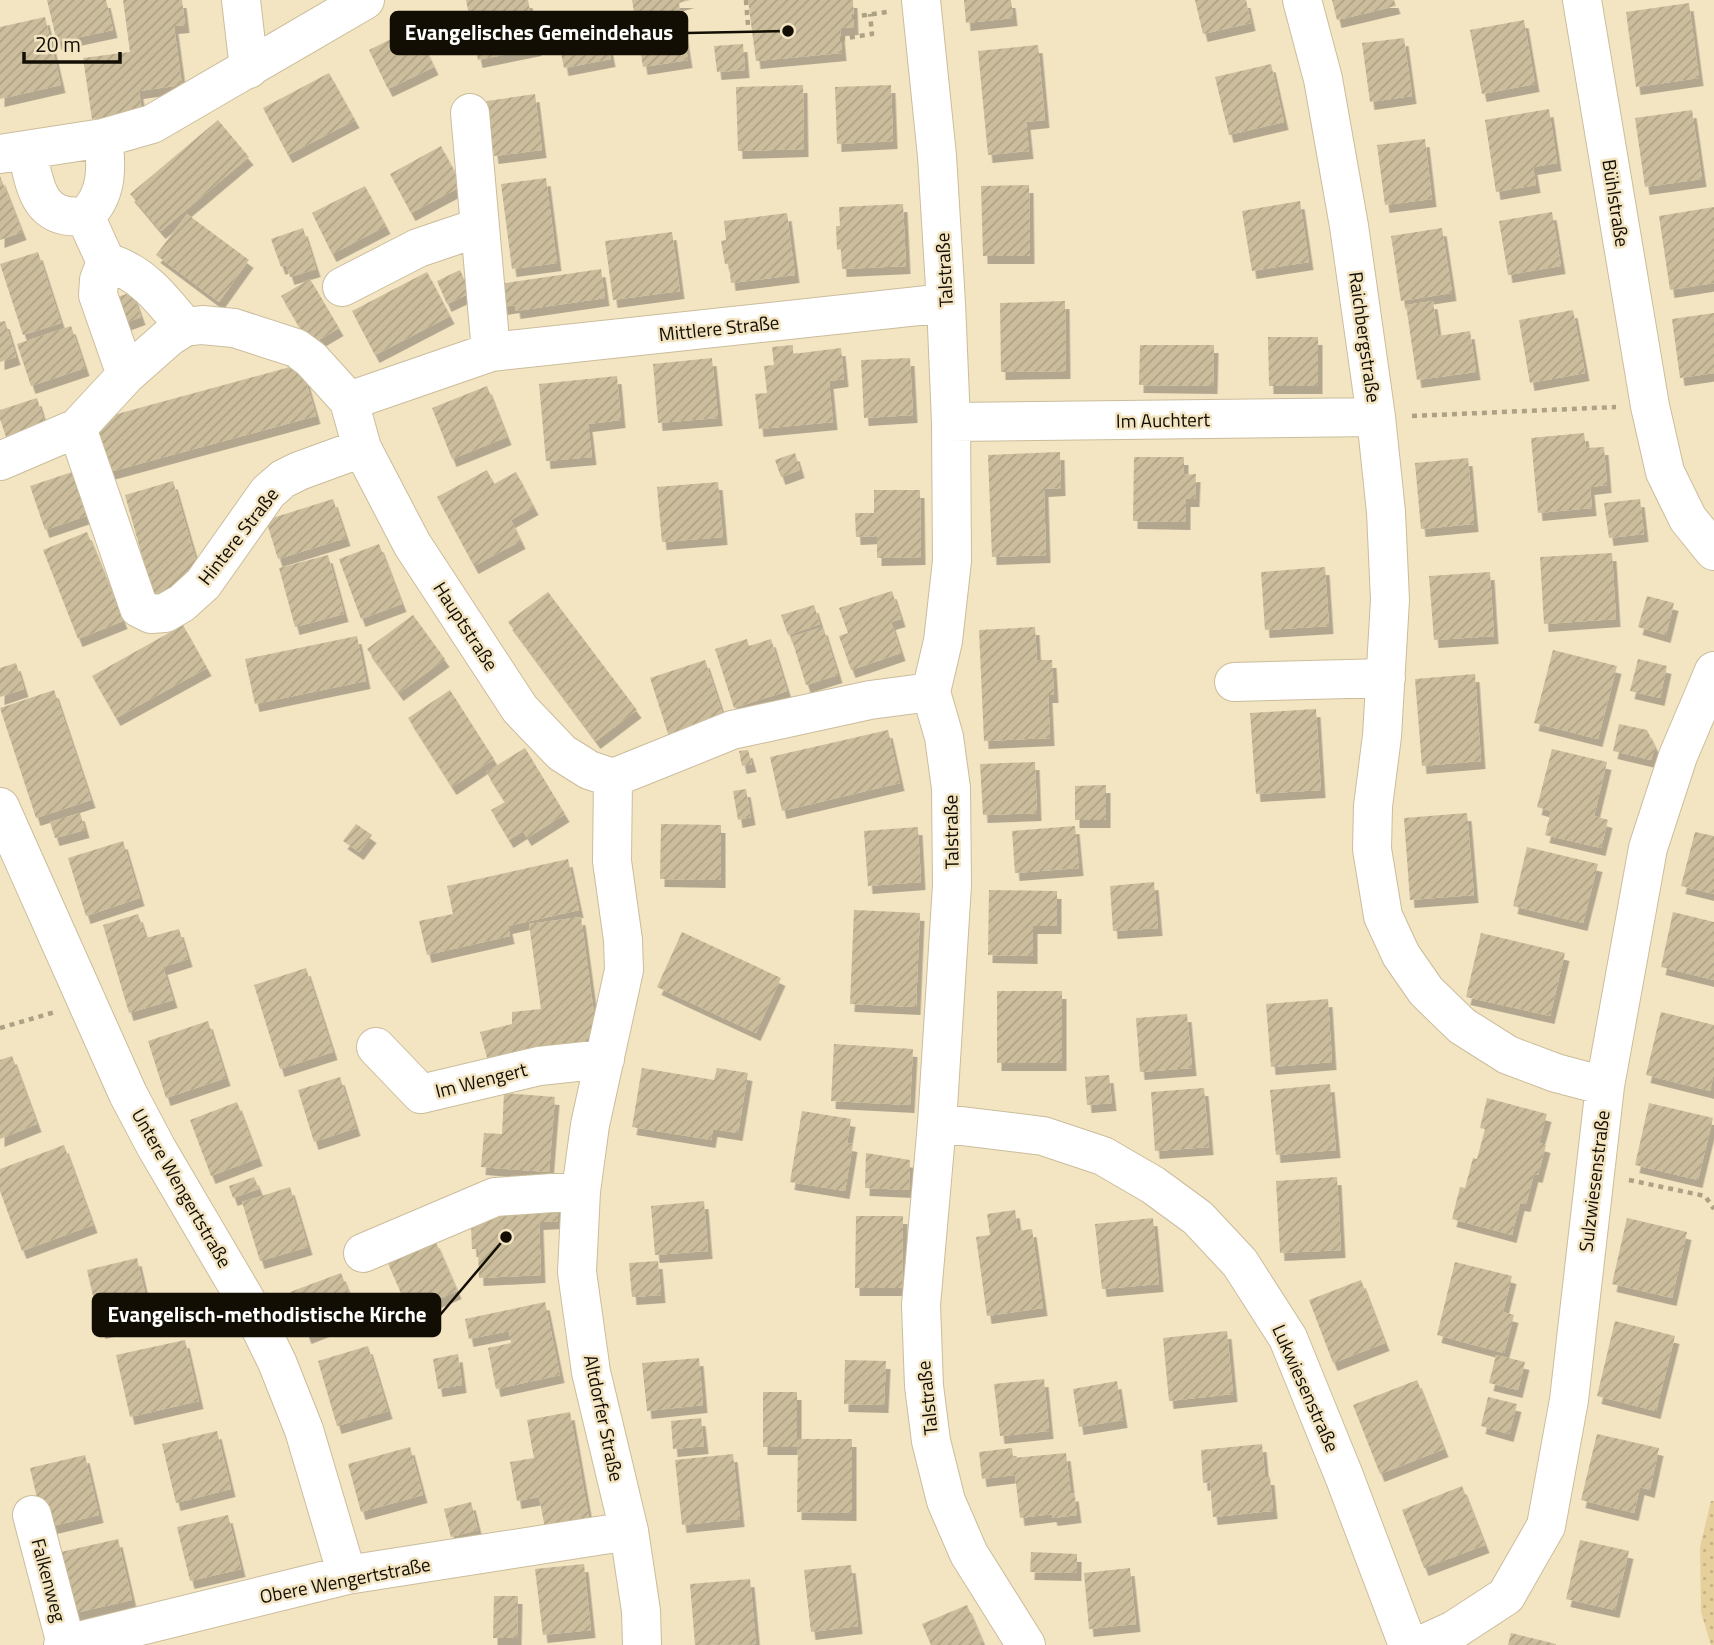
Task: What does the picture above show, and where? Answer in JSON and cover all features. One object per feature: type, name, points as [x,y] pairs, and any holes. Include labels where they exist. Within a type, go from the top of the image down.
[{"type":"street","points":[[242,0],[249,69]]},
{"type":"street","points":[[103,138],[106,163],[101,195],[93,209],[85,216],[62,216],[45,205],[14,152],[103,138],[152,124],[365,0]]},
{"type":"street","name":"Talstraße","points":[[921,0],[937,156],[946,303],[951,422],[952,561],[943,641],[931,692],[944,737],[951,788],[952,885],[937,1123],[921,1305],[924,1386],[931,1441],[946,1501],[969,1554],[1026,1645]]},
{"type":"street","name":"Raichbergstraße","points":[[1301,0],[1323,79],[1349,226],[1376,417],[1386,512],[1390,600],[1382,736],[1373,806],[1372,849],[1383,916],[1401,955],[1426,991],[1462,1026],[1508,1055],[1556,1073],[1605,1086]]},
{"type":"street","name":"Bühlstraße","points":[[1582,0],[1650,406],[1665,472],[1688,519],[1714,551]]},
{"type":"street","points":[[470,113],[491,352]]},
{"type":"street","points":[[0,460],[77,428],[126,375],[169,337],[185,327],[156,291],[132,272],[106,262],[85,216]]},
{"type":"street","points":[[342,287],[418,248],[480,227]]},
{"type":"street","points":[[106,262],[99,280],[98,296],[126,375]]},
{"type":"street","name":"Mittlere Straße","points":[[349,401],[491,352],[946,303]]},
{"type":"street","name":"Hauptstraße","points":[[185,327],[202,325],[234,328],[296,348],[311,359],[349,401],[362,448],[412,544],[520,709],[562,753],[589,770],[613,778]]},
{"type":"street","name":"Im Auchtert","points":[[951,422],[1376,417]]},
{"type":"street","name":"Hintere Straße","points":[[77,428],[139,608],[151,614],[165,613],[182,603],[203,584],[268,492],[283,479],[362,448]]},
{"type":"street","name":"Sulzwiesenstraße","points":[[1421,1645],[1454,1630],[1506,1596],[1546,1525],[1569,1401],[1605,1086],[1648,848],[1678,756],[1714,671]]},
{"type":"street","points":[[1234,682],[1385,678]]},
{"type":"street","points":[[613,778],[732,730],[870,700],[931,692]]},
{"type":"street","name":"Altdorfer Straße","points":[[613,778],[612,861],[623,940],[624,970],[590,1125],[581,1191],[578,1272],[592,1372],[629,1531],[642,1611],[642,1645]]},
{"type":"street","name":"Untere Wengertstraße","points":[[0,807],[128,1094],[251,1309],[277,1362],[304,1430],[347,1575]]},
{"type":"street","name":"Im Wengert","points":[[376,1047],[421,1094],[539,1066],[605,1059]]},
{"type":"street","name":"Lukwiesenstraße","points":[[937,1123],[1043,1136],[1103,1156],[1153,1185],[1198,1218],[1240,1263],[1288,1338],[1408,1645]]},
{"type":"street","points":[[363,1253],[495,1197],[581,1191]]},
{"type":"street","name":"Falkenweg","points":[[32,1515],[65,1645]]},
{"type":"street","name":"Obere Wengertstraße","points":[[65,1645],[347,1575],[629,1531]]},
{"type":"path","points":[[746,0],[748,25]]},
{"type":"path","points":[[840,39],[872,34],[870,15]]},
{"type":"path","points":[[1376,417],[1650,406]]},
{"type":"path","points":[[0,1028],[89,1002]]},
{"type":"path","points":[[1594,1173],[1705,1196],[1714,1209]]},
{"type":"shaded area","points":[[1711,1501],[1714,1501],[1714,1645],[1711,1645],[1701,1612],[1700,1547]]},
{"type":"building","points":[[47,0],[106,0],[113,30],[57,42]]},
{"type":"building","points":[[123,0],[182,0],[185,25],[174,26],[182,85],[139,91],[142,112],[92,119],[83,58],[130,52]]},
{"type":"building","points":[[466,0],[528,0],[537,48],[478,60]]},
{"type":"building","points":[[632,0],[690,0],[679,3],[688,60],[643,67]]},
{"type":"building","points":[[748,0],[853,0],[854,27],[841,28],[842,53],[756,61]]},
{"type":"building","points":[[964,0],[1011,0],[1013,18],[966,23]]},
{"type":"building","points":[[1195,0],[1246,0],[1251,23],[1203,34]]},
{"type":"building","points":[[1332,0],[1394,0],[1396,6],[1337,20]]},
{"type":"building","points":[[1689,3],[1699,78],[1636,87],[1626,12]]},
{"type":"building","points":[[602,13],[611,59],[564,68],[555,22]]},
{"type":"building","points":[[45,17],[61,85],[0,99],[0,27]]},
{"type":"building","points":[[1524,20],[1535,84],[1482,94],[1470,30]]},
{"type":"building","points":[[415,27],[434,67],[388,89],[369,50]]},
{"type":"building","points":[[1404,38],[1412,96],[1370,102],[1362,43]]},
{"type":"building","points":[[743,44],[745,70],[717,72],[714,46]]},
{"type":"building","points":[[1038,45],[1045,120],[1026,122],[1029,151],[988,155],[978,51]]},
{"type":"building","points":[[1271,64],[1284,122],[1229,135],[1215,77]]},
{"type":"building","points":[[329,73],[355,120],[288,155],[263,108]]},
{"type":"building","points":[[803,85],[804,149],[738,151],[736,87]]},
{"type":"building","points":[[891,85],[893,141],[837,144],[835,87]]},
{"type":"building","points":[[535,94],[542,150],[494,156],[487,101]]},
{"type":"building","points":[[1549,109],[1557,163],[1533,167],[1536,185],[1496,192],[1485,120]]},
{"type":"building","points":[[1692,110],[1702,179],[1645,187],[1635,118]]},
{"type":"building","points":[[218,120],[249,157],[161,231],[130,194]]},
{"type":"building","points":[[1425,139],[1432,199],[1385,205],[1377,145]]},
{"type":"building","points":[[441,146],[462,186],[411,213],[390,174]]},
{"type":"building","points":[[0,176],[22,232],[0,240]]},
{"type":"building","points":[[546,178],[557,263],[512,269],[501,184]]},
{"type":"building","points":[[1029,185],[1030,256],[983,256],[981,186]]},
{"type":"building","points":[[365,186],[386,226],[332,254],[312,213]]},
{"type":"building","points":[[1300,201],[1309,262],[1252,271],[1242,211]]},
{"type":"building","points":[[903,204],[906,266],[842,269],[841,249],[837,250],[836,226],[840,226],[839,207]]},
{"type":"building","points":[[1714,207],[1714,283],[1670,290],[1659,216]]},
{"type":"building","points":[[1552,212],[1561,266],[1508,275],[1499,221]]},
{"type":"building","points":[[787,213],[795,275],[731,283],[729,264],[725,264],[721,241],[726,240],[724,221]]},
{"type":"building","points":[[187,214],[249,260],[219,302],[156,255]]},
{"type":"building","points":[[303,228],[316,269],[290,277],[286,265],[281,267],[271,239]]},
{"type":"building","points":[[1442,228],[1452,293],[1401,301],[1391,236]]},
{"type":"building","points":[[672,232],[680,291],[613,300],[605,241]]},
{"type":"building","points":[[38,252],[61,323],[23,335],[0,264]]},
{"type":"building","points":[[601,269],[605,298],[516,311],[515,305],[503,307],[499,284]]},
{"type":"building","points":[[460,270],[470,293],[447,304],[437,281]]},
{"type":"building","points":[[427,272],[450,316],[375,355],[352,311]]},
{"type":"building","points":[[310,279],[339,328],[310,345],[281,296]]},
{"type":"building","points":[[132,292],[141,317],[122,324],[112,299]]},
{"type":"building","points":[[1065,301],[1066,371],[1001,372],[1000,303]]},
{"type":"building","points":[[1433,301],[1438,336],[1470,331],[1476,372],[1417,380],[1406,305]]},
{"type":"building","points":[[1573,310],[1585,373],[1530,383],[1519,320]]},
{"type":"building","points":[[1714,313],[1714,373],[1680,378],[1672,319]]},
{"type":"building","points":[[5,321],[16,357],[0,362],[0,322]]},
{"type":"building","points":[[71,326],[85,368],[31,386],[17,344]]},
{"type":"building","points":[[1268,337],[1318,337],[1318,386],[1269,386]]},
{"type":"building","points":[[793,345],[793,354],[841,348],[844,379],[829,381],[833,422],[759,429],[755,394],[767,393],[764,366],[774,365],[772,347]]},
{"type":"building","points":[[1140,345],[1214,345],[1213,386],[1139,385]]},
{"type":"building","points":[[712,358],[718,418],[658,423],[653,364]]},
{"type":"building","points":[[910,358],[913,415],[864,418],[861,360]]},
{"type":"building","points":[[301,364],[316,416],[109,472],[95,420]]},
{"type":"building","points":[[617,376],[621,420],[588,424],[592,457],[546,461],[539,384]]},
{"type":"building","points":[[487,386],[507,437],[452,459],[432,408]]},
{"type":"building","points":[[37,398],[46,428],[7,440],[0,410]]},
{"type":"building","points":[[1584,433],[1586,448],[1604,447],[1607,485],[1590,487],[1592,508],[1538,513],[1531,438]]},
{"type":"building","points":[[1060,452],[1061,488],[1044,489],[1046,555],[992,557],[988,455]]},
{"type":"building","points":[[795,453],[800,470],[781,477],[775,460]]},
{"type":"building","points":[[1134,457],[1184,457],[1184,475],[1196,474],[1195,499],[1186,499],[1186,522],[1133,521]]},
{"type":"building","points":[[1468,458],[1474,524],[1421,529],[1415,463]]},
{"type":"building","points":[[487,470],[494,484],[516,472],[534,507],[511,520],[521,541],[474,566],[437,497]]},
{"type":"building","points":[[72,472],[86,516],[45,530],[30,486]]},
{"type":"building","points":[[173,481],[202,581],[153,595],[125,495]]},
{"type":"building","points":[[718,482],[723,537],[662,542],[657,487]]},
{"type":"building","points":[[874,490],[920,490],[921,557],[877,558],[877,536],[856,537],[855,513],[874,513]]},
{"type":"building","points":[[333,499],[346,538],[278,559],[266,520]]},
{"type":"building","points":[[1640,499],[1644,534],[1609,538],[1604,503]]},
{"type":"building","points":[[87,532],[123,621],[78,639],[43,550]]},
{"type":"building","points":[[379,544],[402,604],[361,619],[339,559]]},
{"type":"building","points":[[1612,553],[1616,619],[1544,624],[1540,557]]},
{"type":"building","points":[[328,555],[344,614],[295,627],[279,568]]},
{"type":"building","points":[[1325,567],[1329,626],[1265,630],[1261,572]]},
{"type":"building","points":[[1490,572],[1494,636],[1434,640],[1429,576]]},
{"type":"building","points":[[892,591],[901,619],[891,622],[901,653],[851,670],[839,636],[848,633],[839,608]]},
{"type":"building","points":[[548,592],[637,710],[596,741],[508,622]]},
{"type":"building","points":[[1647,596],[1674,603],[1666,635],[1638,627]]},
{"type":"building","points":[[814,605],[820,624],[788,635],[781,615]]},
{"type":"building","points":[[413,615],[445,659],[399,693],[367,649]]},
{"type":"building","points":[[183,625],[207,668],[116,718],[92,676]]},
{"type":"building","points":[[823,627],[838,675],[806,685],[791,637]]},
{"type":"building","points":[[1035,627],[1037,660],[1052,660],[1054,695],[1048,695],[1050,738],[984,741],[979,630]]},
{"type":"building","points":[[357,636],[366,681],[255,704],[245,659]]},
{"type":"building","points":[[747,639],[749,646],[771,639],[787,691],[734,708],[715,649]]},
{"type":"building","points":[[1553,650],[1617,666],[1598,739],[1534,723]]},
{"type":"building","points":[[1638,659],[1667,666],[1660,698],[1630,691]]},
{"type":"building","points":[[705,660],[724,718],[669,737],[650,678]]},
{"type":"building","points":[[16,663],[24,689],[0,697],[0,668]]},
{"type":"building","points":[[1475,674],[1481,761],[1422,766],[1415,679]]},
{"type":"building","points":[[54,690],[91,800],[36,818],[0,708]]},
{"type":"building","points":[[450,690],[494,759],[452,787],[408,718]]},
{"type":"building","points":[[1316,709],[1321,790],[1256,794],[1250,713]]},
{"type":"building","points":[[1619,724],[1647,730],[1655,747],[1651,760],[1613,751]]},
{"type":"building","points":[[888,730],[900,783],[782,811],[770,757]]},
{"type":"building","points":[[525,748],[565,814],[527,838],[523,831],[509,840],[491,810],[505,802],[486,772]]},
{"type":"building","points":[[1552,749],[1607,762],[1594,816],[1608,820],[1601,848],[1545,835],[1551,811],[1537,807]]},
{"type":"building","points":[[748,750],[752,764],[742,766],[739,751]]},
{"type":"building","points":[[1035,762],[1037,813],[983,815],[980,764]]},
{"type":"building","points":[[1106,785],[1106,820],[1075,820],[1075,786]]},
{"type":"building","points":[[746,789],[751,817],[738,820],[733,791]]},
{"type":"building","points":[[80,813],[85,830],[55,838],[50,822]]},
{"type":"building","points":[[1467,813],[1474,895],[1410,900],[1404,818]]},
{"type":"building","points":[[356,824],[372,835],[359,852],[343,841]]},
{"type":"building","points":[[661,824],[721,825],[721,880],[660,879]]},
{"type":"building","points":[[1075,826],[1079,868],[1015,873],[1012,831]]},
{"type":"building","points":[[918,827],[921,882],[868,886],[864,831]]},
{"type":"building","points":[[1695,832],[1714,836],[1714,894],[1681,886]]},
{"type":"building","points":[[123,841],[140,898],[86,916],[68,858]]},
{"type":"building","points":[[1527,847],[1598,864],[1583,923],[1513,906]]},
{"type":"building","points":[[568,859],[579,910],[508,926],[510,936],[427,955],[419,921],[453,914],[447,886]]},
{"type":"building","points":[[1154,882],[1158,928],[1113,931],[1110,886]]},
{"type":"building","points":[[989,890],[1057,891],[1057,926],[1033,926],[1033,956],[988,955]]},
{"type":"building","points":[[854,910],[920,913],[916,1007],[850,1004]]},
{"type":"building","points":[[1673,912],[1714,922],[1714,980],[1661,967]]},
{"type":"building","points":[[138,914],[146,938],[179,929],[188,959],[163,967],[173,1000],[129,1013],[103,925]]},
{"type":"building","points":[[581,917],[596,1046],[491,1072],[480,1032],[512,1024],[512,1012],[541,1009],[529,924]]},
{"type":"building","points":[[682,932],[781,978],[756,1033],[657,987]]},
{"type":"building","points":[[1481,933],[1565,953],[1550,1016],[1466,997]]},
{"type":"building","points":[[306,968],[333,1052],[280,1069],[254,985]]},
{"type":"building","points":[[997,991],[1062,991],[1062,1063],[997,1063]]},
{"type":"building","points":[[1328,999],[1332,1062],[1271,1067],[1266,1004]]},
{"type":"building","points":[[1661,1012],[1714,1025],[1714,1072],[1710,1091],[1646,1075]]},
{"type":"building","points":[[1187,1014],[1192,1068],[1140,1072],[1136,1018]]},
{"type":"building","points":[[208,1021],[226,1078],[166,1098],[148,1041]]},
{"type":"building","points":[[834,1044],[913,1049],[910,1105],[831,1101]]},
{"type":"building","points":[[12,1056],[37,1124],[0,1139],[0,1060]]},
{"type":"building","points":[[642,1068],[714,1080],[717,1068],[748,1073],[738,1133],[713,1129],[711,1140],[632,1127]]},
{"type":"building","points":[[1109,1075],[1112,1103],[1087,1105],[1085,1077]]},
{"type":"building","points":[[340,1077],[356,1128],[314,1142],[298,1090]]},
{"type":"building","points":[[1330,1084],[1336,1150],[1276,1155],[1270,1090]]},
{"type":"building","points":[[1204,1088],[1209,1147],[1155,1151],[1151,1092]]},
{"type":"building","points":[[504,1093],[555,1097],[549,1172],[481,1167],[484,1133],[502,1134]]},
{"type":"building","points":[[1487,1098],[1547,1114],[1539,1143],[1546,1145],[1538,1175],[1534,1174],[1526,1204],[1520,1203],[1512,1235],[1452,1219],[1460,1187],[1465,1188],[1473,1158],[1477,1159],[1485,1129],[1480,1128]]},
{"type":"building","points":[[237,1102],[258,1158],[211,1176],[190,1120]]},
{"type":"building","points":[[1649,1103],[1713,1118],[1698,1180],[1635,1165]]},
{"type":"building","points":[[802,1111],[851,1119],[847,1143],[853,1144],[845,1191],[790,1182]]},
{"type":"building","points":[[64,1145],[93,1225],[22,1251],[0,1191],[0,1169]]},
{"type":"building","points":[[866,1153],[910,1160],[909,1190],[865,1188]]},
{"type":"building","points":[[254,1177],[259,1189],[233,1198],[229,1186]]},
{"type":"building","points":[[1337,1177],[1341,1250],[1280,1253],[1276,1181]]},
{"type":"building","points":[[290,1187],[308,1247],[260,1261],[242,1202]]},
{"type":"building","points":[[704,1201],[708,1251],[655,1255],[651,1206]]},
{"type":"building","points":[[557,1204],[558,1221],[539,1222],[541,1275],[479,1278],[478,1249],[472,1249],[471,1226],[479,1217]]},
{"type":"building","points":[[1015,1210],[1018,1231],[1032,1229],[1043,1308],[987,1316],[976,1237],[990,1235],[987,1214]]},
{"type":"building","points":[[856,1216],[903,1216],[902,1288],[855,1288]]},
{"type":"building","points":[[1153,1218],[1159,1284],[1102,1289],[1095,1224]]},
{"type":"building","points":[[1627,1218],[1687,1232],[1672,1298],[1612,1284]]},
{"type":"building","points":[[435,1240],[457,1291],[409,1312],[387,1261]]},
{"type":"building","points":[[137,1258],[151,1319],[101,1331],[87,1270]]},
{"type":"building","points":[[658,1261],[661,1295],[632,1297],[629,1263]]},
{"type":"building","points":[[1455,1262],[1512,1276],[1503,1312],[1514,1315],[1504,1353],[1437,1335]]},
{"type":"building","points":[[341,1273],[358,1316],[307,1336],[290,1292]]},
{"type":"building","points":[[1361,1280],[1385,1343],[1333,1363],[1309,1300]]},
{"type":"building","points":[[545,1302],[560,1375],[496,1389],[488,1348],[511,1343],[509,1331],[469,1339],[465,1319]]},
{"type":"building","points":[[1615,1321],[1675,1336],[1656,1411],[1597,1396]]},
{"type":"building","points":[[1227,1331],[1233,1394],[1169,1401],[1163,1338]]},
{"type":"building","points":[[185,1340],[199,1401],[130,1417],[116,1355]]},
{"type":"building","points":[[368,1346],[388,1411],[337,1426],[318,1361]]},
{"type":"building","points":[[458,1354],[462,1385],[438,1389],[433,1359]]},
{"type":"building","points":[[1496,1355],[1525,1362],[1518,1390],[1489,1383]]},
{"type":"building","points":[[699,1358],[703,1405],[647,1411],[642,1363]]},
{"type":"building","points":[[845,1360],[886,1361],[884,1405],[844,1404]]},
{"type":"building","points":[[1044,1379],[1049,1431],[1000,1436],[994,1384]]},
{"type":"building","points":[[1417,1380],[1444,1449],[1380,1474],[1353,1405]]},
{"type":"building","points":[[1117,1381],[1123,1420],[1079,1427],[1073,1389]]},
{"type":"building","points":[[763,1392],[797,1392],[797,1439],[852,1439],[852,1513],[797,1512],[798,1447],[763,1447]]},
{"type":"building","points":[[1488,1397],[1517,1404],[1509,1434],[1481,1426]]},
{"type":"building","points":[[570,1412],[589,1519],[545,1528],[539,1497],[517,1501],[510,1462],[534,1458],[527,1420]]},
{"type":"building","points":[[701,1418],[704,1446],[673,1449],[671,1421]]},
{"type":"building","points":[[217,1431],[231,1489],[176,1503],[162,1444]]},
{"type":"building","points":[[1597,1434],[1659,1448],[1650,1490],[1640,1487],[1634,1513],[1581,1500]]},
{"type":"building","points":[[1262,1444],[1265,1477],[1270,1477],[1273,1511],[1213,1517],[1210,1482],[1203,1483],[1201,1450]]},
{"type":"building","points":[[410,1447],[423,1495],[361,1512],[348,1464]]},
{"type":"building","points":[[1012,1448],[1013,1458],[1066,1453],[1071,1494],[1074,1493],[1077,1515],[1053,1518],[1052,1514],[1020,1518],[1015,1475],[982,1479],[979,1452]]},
{"type":"building","points":[[733,1454],[740,1519],[682,1525],[675,1460]]},
{"type":"building","points":[[85,1455],[99,1515],[44,1528],[30,1468]]},
{"type":"building","points":[[1462,1486],[1485,1545],[1424,1568],[1402,1510]]},
{"type":"building","points":[[471,1502],[478,1530],[451,1537],[444,1509]]},
{"type":"building","points":[[228,1515],[241,1569],[190,1581],[177,1527]]},
{"type":"building","points":[[118,1539],[132,1600],[75,1613],[61,1552]]},
{"type":"building","points":[[1580,1540],[1629,1551],[1615,1610],[1566,1599]]},
{"type":"building","points":[[1031,1552],[1077,1554],[1077,1573],[1030,1572]]},
{"type":"building","points":[[584,1564],[591,1630],[543,1635],[535,1569]]},
{"type":"building","points":[[851,1565],[858,1626],[811,1632],[804,1570]]},
{"type":"building","points":[[1130,1568],[1136,1624],[1089,1629],[1084,1573]]},
{"type":"building","points":[[750,1579],[756,1644],[695,1645],[690,1584]]},
{"type":"building","points":[[494,1596],[518,1596],[517,1638],[493,1638]]},
{"type":"building","points":[[967,1605],[983,1643],[931,1645],[922,1624]]},
{"type":"building","points":[[1511,1633],[1556,1644],[1556,1645],[1508,1645]]},
{"type":"place","name":"Evangelisches Gemeindehaus","points":[[788,31]]},
{"type":"place","name":"Evangelisch-methodistische Kirche","points":[[506,1237]]}]
